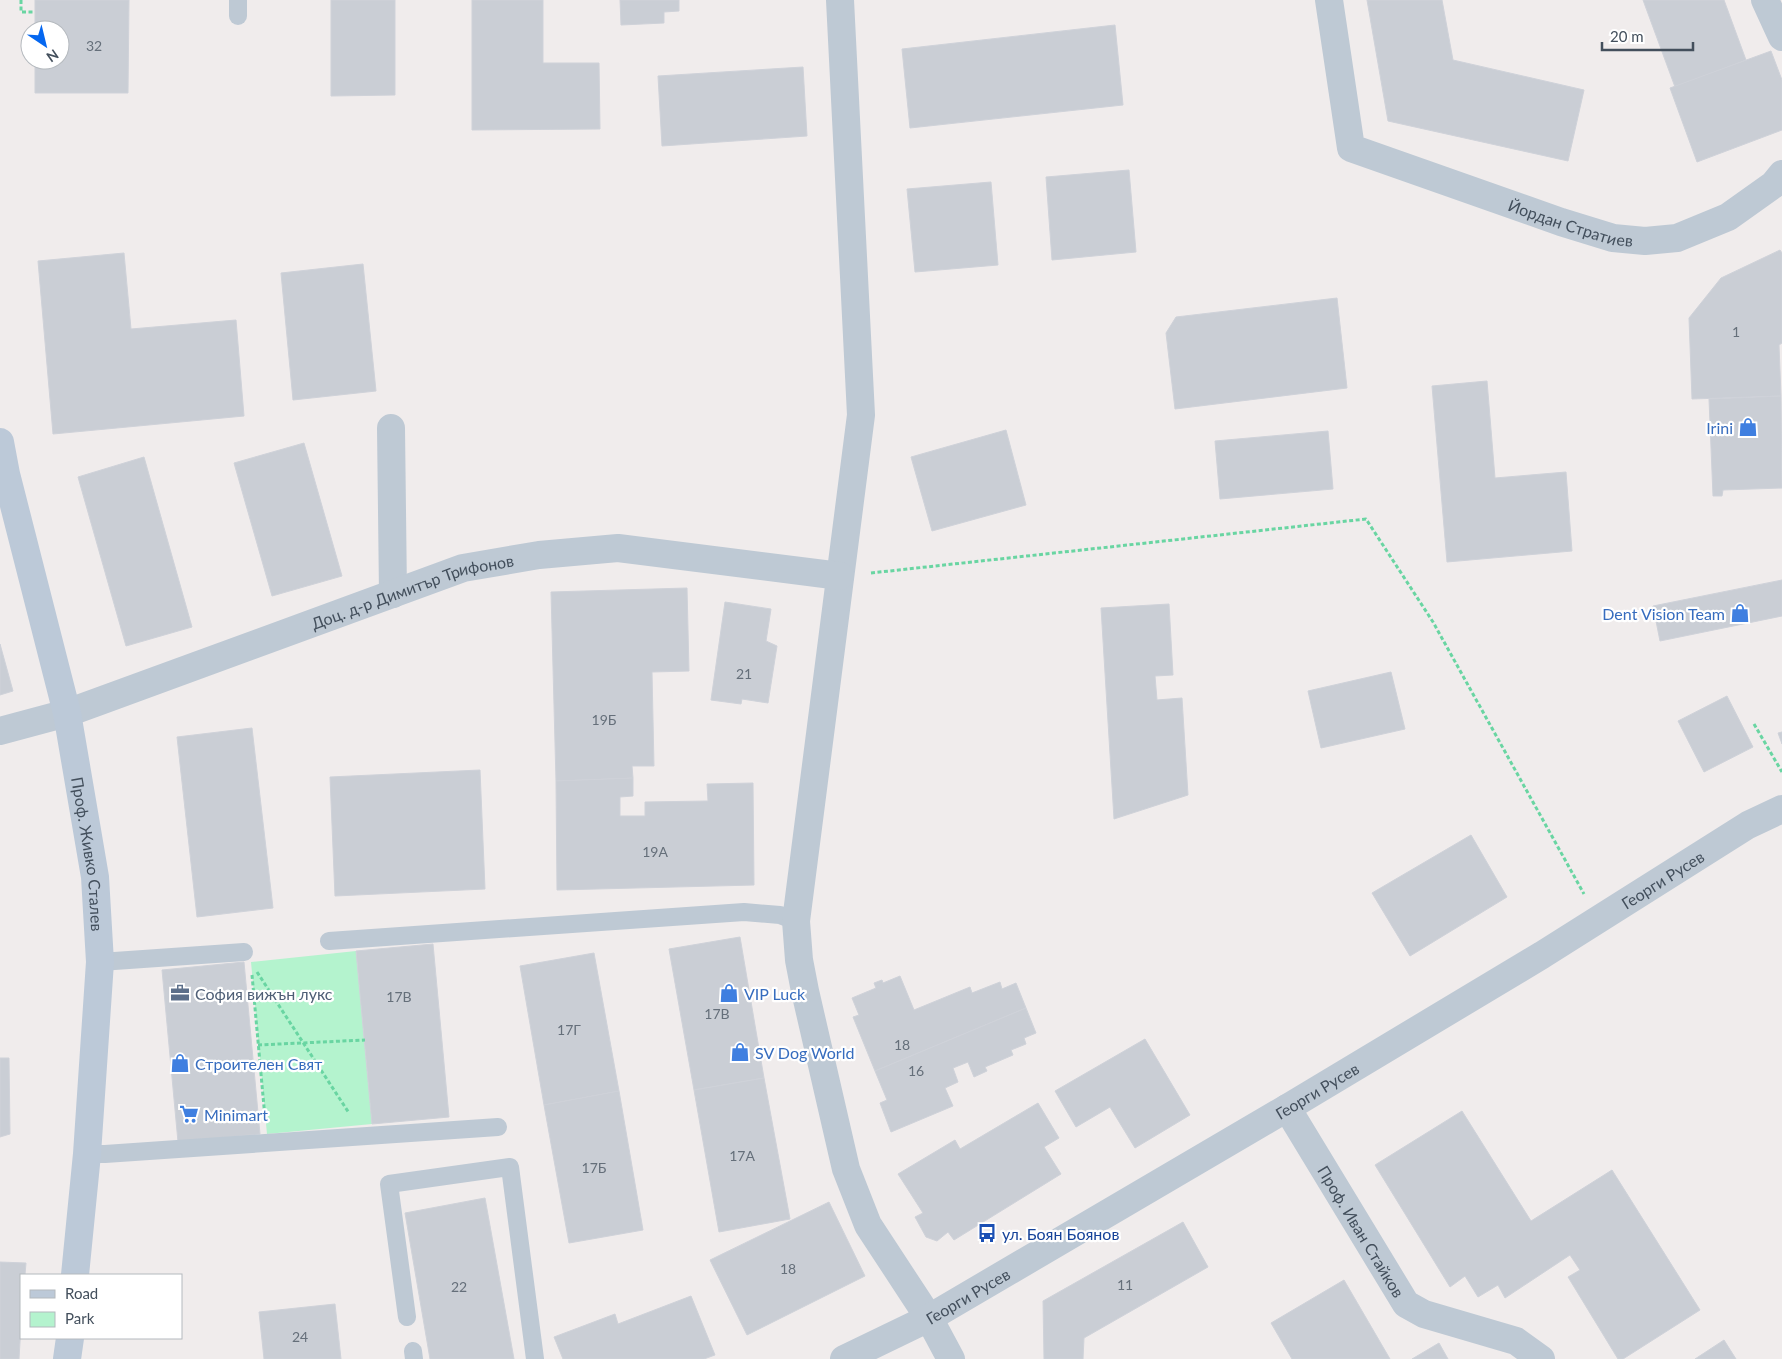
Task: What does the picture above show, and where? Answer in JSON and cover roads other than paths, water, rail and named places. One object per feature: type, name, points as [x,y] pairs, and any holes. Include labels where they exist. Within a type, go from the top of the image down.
[{"type":"street","points":[[840,0],[861,415],[796,921],[799,960],[846,1169],[868,1225],[929,1318],[950,1359]]},
{"type":"street","name":"Йордан Стратиев","points":[[1329,0],[1351,148],[1562,222],[1613,238],[1645,241],[1677,238],[1728,217],[1773,185],[1782,174]]},
{"type":"street","points":[[1765,0],[1782,37]]},
{"type":"street","points":[[391,428],[393,594]]},
{"type":"street","name":"Проф. Живко Сталев","points":[[0,442],[6,474],[67,713],[95,877],[100,962],[87,1154],[75,1274]]},
{"type":"street","name":"Доц. д-р Димитър Трифонов","points":[[0,731],[67,713],[463,568],[538,555],[618,548],[840,576]]},
{"type":"street","name":"Георги Русев","points":[[844,1359],[929,1318],[1287,1108],[1599,920],[1748,825],[1782,809]]},
{"type":"street","name":"Проф. Иван Стайков","points":[[1287,1108],[1406,1304],[1424,1314],[1516,1341],[1541,1359]]},
{"type":"street","points":[[67,1359],[70,1339]]},
{"type":"lane","points":[[329,941],[744,912],[780,915],[796,921]]},
{"type":"lane","points":[[100,962],[247,957]]},
{"type":"lane","points":[[87,1154],[498,1127]]},
{"type":"lane","points":[[407,1317],[389,1184],[510,1167],[535,1359]]},
{"type":"place","name":"Irini","points":[[1748,427]]},
{"type":"place","name":"Dent Vision Team","points":[[1740,613]]},
{"type":"place","name":"София вижън лукс","points":[[180,993]]},
{"type":"place","name":"VIP Luck","points":[[729,993]]},
{"type":"place","name":"SV Dog World","points":[[740,1052]]},
{"type":"place","name":"Строителен Свят","points":[[180,1063]]},
{"type":"place","name":"Minimart","points":[[189,1114]]},
{"type":"place","name":"ул. Боян Боянов","points":[[987,1233]]}]
